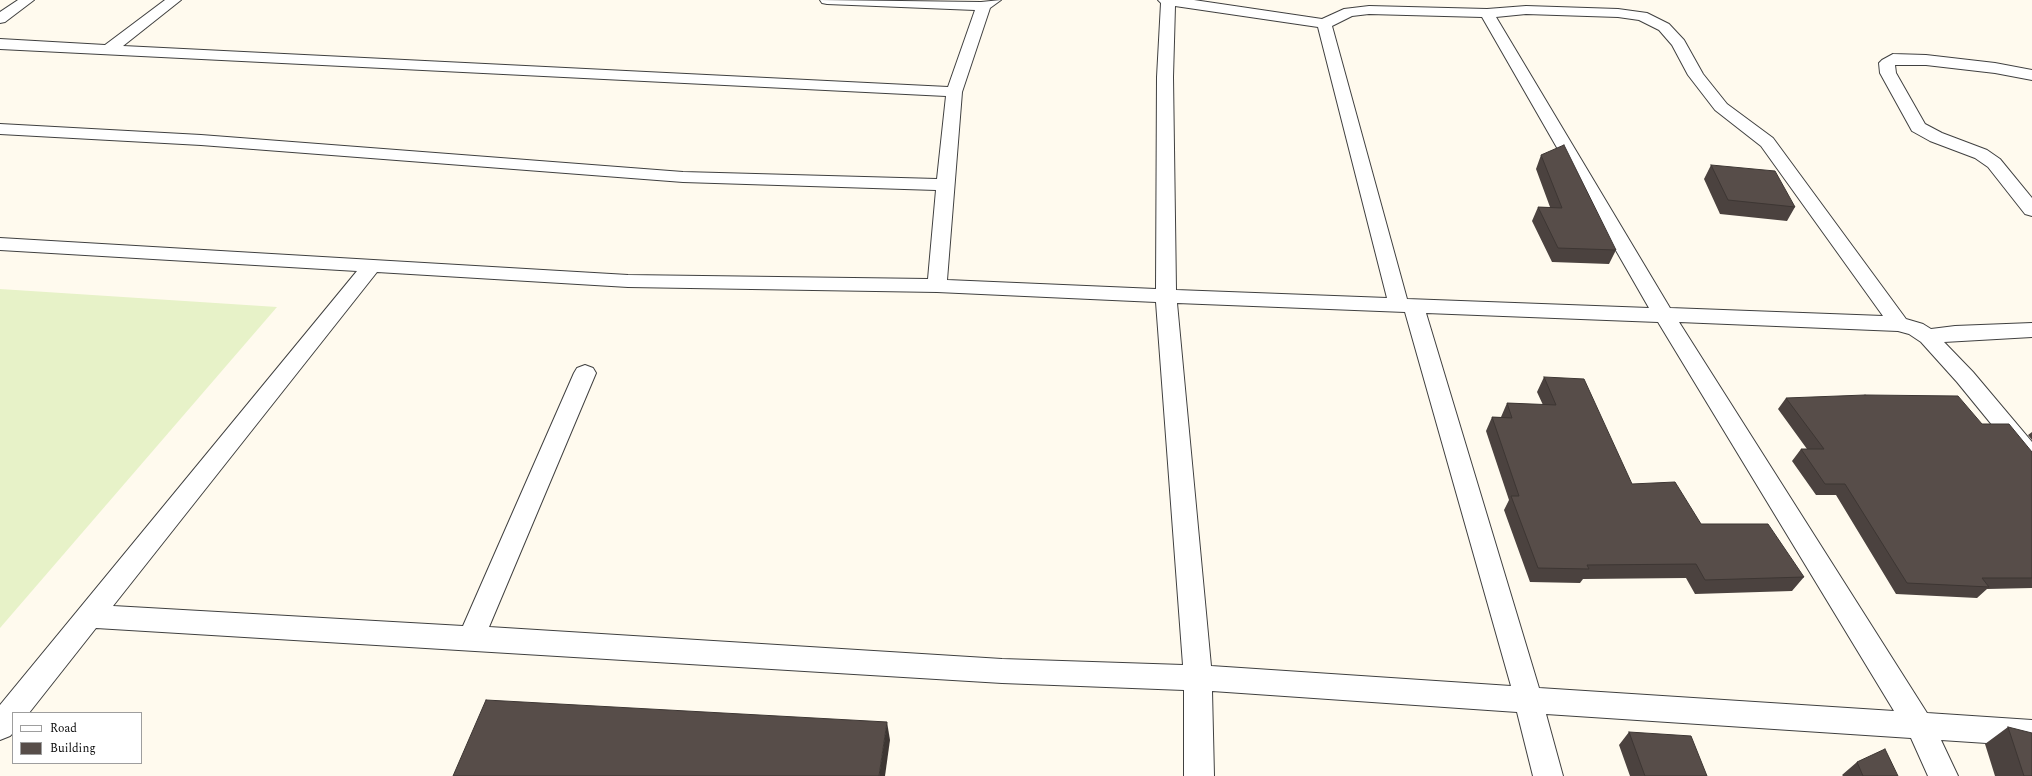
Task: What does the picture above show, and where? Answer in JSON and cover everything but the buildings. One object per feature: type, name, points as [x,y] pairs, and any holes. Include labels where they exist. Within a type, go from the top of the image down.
[{"type":"street","points":[[0,19],[27,0]]},
{"type":"street","points":[[109,49],[174,0]]},
{"type":"street","points":[[827,0],[989,3],[954,92],[938,286]]},
{"type":"street","points":[[1199,776],[1198,678],[1166,295],[1165,77],[1167,0],[1324,24],[1349,12],[1437,6],[1487,13],[1526,10],[1618,13],[1642,16],[1664,27],[1679,43],[1696,75],[1720,107],[1767,142],[1898,324]]},
{"type":"street","points":[[1487,13],[1664,315],[1919,725],[1943,776]]},
{"type":"street","points":[[1324,24],[1406,305],[1528,698],[1548,776]]},
{"type":"street","points":[[1,44],[954,92]]},
{"type":"street","points":[[2032,76],[1995,68],[1926,60],[1893,59],[1887,63],[1888,73],[1918,127],[1936,137],[1981,154],[1994,163],[2032,210]]},
{"type":"street","points":[[0,129],[201,140],[683,178],[946,185]]},
{"type":"street","points":[[0,244],[628,281],[938,286],[1898,324],[1916,329],[1928,337],[1965,377],[2032,458]]},
{"type":"street","points":[[0,727],[88,616],[372,266]]},
{"type":"street","points":[[1928,337],[1955,333],[2032,330]]},
{"type":"street","points":[[471,638],[585,373]]},
{"type":"street","points":[[88,616],[1002,671],[1198,678],[1528,698],[2032,733]]},
{"type":"green space","points":[[0,289],[277,307],[0,628]]}]
